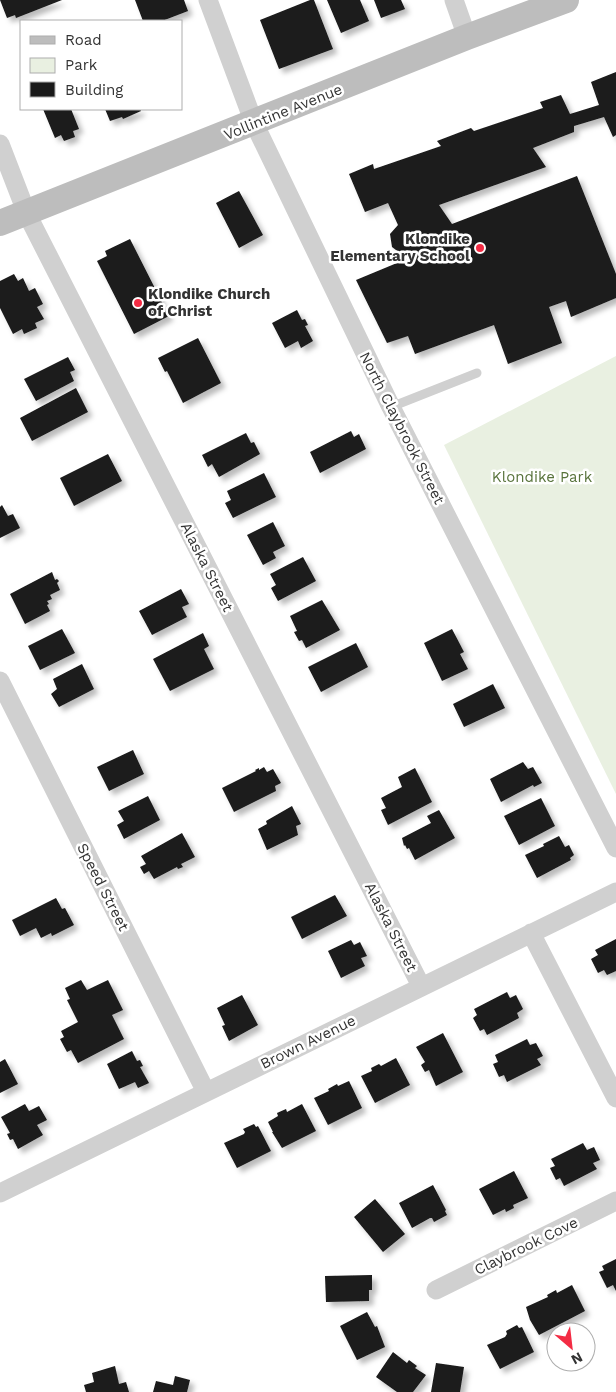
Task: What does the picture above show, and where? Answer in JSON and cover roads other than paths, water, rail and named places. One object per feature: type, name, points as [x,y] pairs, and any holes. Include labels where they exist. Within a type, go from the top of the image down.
[{"type":"street","name":"North Claybrook Street","points":[[208,0],[254,123],[391,407],[616,848]]},
{"type":"street","points":[[454,0],[467,37]]},
{"type":"street","name":"Vollintine Avenue","points":[[0,224],[467,37],[566,0]]},
{"type":"street","name":"Alaska Street","points":[[0,144],[26,214],[422,986]]},
{"type":"street","name":"Speed Street","points":[[0,681],[206,1092]]},
{"type":"street","name":"Brown Avenue","points":[[0,1193],[616,892]]},
{"type":"street","points":[[531,933],[616,1098]]},
{"type":"street","name":"Claybrook Cove","points":[[436,1290],[616,1201]]},
{"type":"lane","points":[[391,407],[477,373]]},
{"type":"place","name":"Klondike Elementary School","points":[[480,248]]},
{"type":"place","name":"Klondike Church of Christ","points":[[138,303]]},
{"type":"park label","name":"Klondike Park","points":[[542,477]]}]
